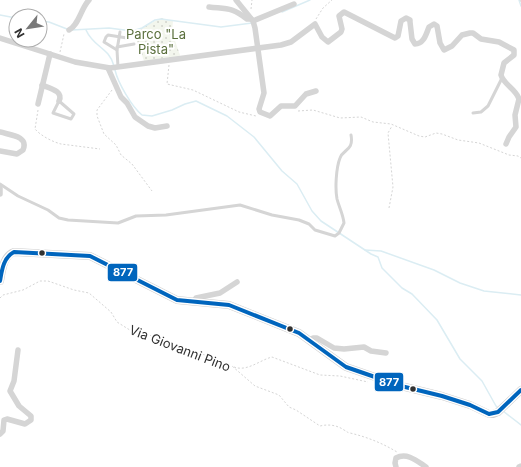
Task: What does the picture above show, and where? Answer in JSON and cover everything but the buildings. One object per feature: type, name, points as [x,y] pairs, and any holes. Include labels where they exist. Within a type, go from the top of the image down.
[{"type":"street","points":[[67,29],[74,27],[89,0]]},
{"type":"street","points":[[236,0],[252,18],[264,93],[259,109],[260,112],[270,116],[281,106],[295,106],[306,94],[316,91]]},
{"type":"street","points":[[209,7],[237,11],[247,19],[294,4]]},
{"type":"street","points":[[0,38],[75,62],[109,68],[286,44],[315,24],[322,37],[328,42],[341,32],[342,29],[339,16],[344,12],[395,38],[398,36],[401,21],[406,18],[410,20],[412,39],[415,44],[422,42],[429,27],[434,24],[437,26],[440,43],[444,50],[449,49],[462,35],[473,33],[481,39],[496,41],[514,50],[514,55],[504,63],[501,75],[502,78],[516,92],[519,99],[514,116],[516,127],[506,144]]},
{"type":"street","points":[[38,104],[50,54]]},
{"type":"street","points":[[109,68],[121,97],[127,103],[135,117],[148,126],[155,128],[167,126]]},
{"type":"street","points":[[42,85],[56,90],[60,95],[58,101]]},
{"type":"street","points":[[0,132],[20,138],[24,141],[25,146],[23,150],[17,154],[0,151]]},
{"type":"street","points":[[0,188],[0,194]]},
{"type":"street","points":[[0,280],[6,258],[9,254],[14,252],[85,255],[96,258],[168,297],[177,300],[229,305],[288,328],[310,340],[346,367],[401,386],[442,396],[470,405],[489,414],[498,412],[521,390]]},
{"type":"street","points":[[193,302],[196,298],[220,293],[237,282]]},
{"type":"street","points":[[310,340],[317,338],[334,348],[344,349],[364,347],[371,351],[386,353]]},
{"type":"street","points":[[0,434],[3,431],[4,420],[7,419],[25,424],[31,420],[31,416],[19,406],[10,392],[14,381],[18,350]]},
{"type":"street","points":[[396,467],[396,458],[400,455],[407,456],[426,467]]},
{"type":"lane","points":[[118,67],[117,48],[120,32]]},
{"type":"lane","points":[[127,38],[108,35],[104,42],[117,48],[134,44]]},
{"type":"lane","points":[[473,113],[481,112],[488,106],[502,78]]},
{"type":"lane","points":[[58,101],[74,114],[71,118],[53,113],[58,101]]},
{"type":"lane","points":[[0,184],[18,196],[48,210],[59,218],[68,220],[118,223],[136,216],[172,215],[240,205],[272,215],[299,220],[309,224],[315,230],[335,236],[339,233],[344,223],[337,198],[336,186],[340,158],[348,151],[352,140],[351,135]]},
{"type":"path","points":[[252,0],[252,18]]},
{"type":"path","points":[[315,24],[318,13],[332,0]]},
{"type":"path","points":[[58,56],[67,29]]},
{"type":"path","points":[[170,60],[167,84],[193,90],[239,112],[260,117]]},
{"type":"path","points":[[115,84],[110,93],[96,110],[97,116],[104,134],[116,144],[120,155],[132,164],[152,191]]},
{"type":"path","points":[[38,104],[35,129],[38,132],[56,143],[100,149]]},
{"type":"path","points":[[293,111],[313,110],[340,118],[357,116],[373,122],[393,125],[419,136],[425,137],[436,133],[458,140],[479,143],[509,155],[518,156],[521,158]]},
{"type":"path","points":[[389,208],[393,187],[388,132],[393,125]]},
{"type":"path","name":"Via Giovanni Pino","points":[[0,298],[23,290],[40,281],[48,281],[74,290],[89,293],[111,312],[117,322],[133,332],[153,336],[179,347],[220,360],[232,366],[255,386],[279,395],[289,407],[320,426],[328,424],[345,430],[348,433],[363,436],[381,443],[400,455]]},
{"type":"path","points":[[232,366],[244,368],[272,357],[320,375],[350,377],[370,383]]},
{"type":"green space","name":"Parco \"La Pista\"","points":[[161,18],[173,21],[172,32],[180,55],[179,57],[144,61],[134,32]]},
{"type":"waterway","points":[[282,12],[310,0]]},
{"type":"waterway","points":[[519,0],[521,6]]},
{"type":"waterway","points":[[0,15],[8,16]]},
{"type":"waterway","points":[[72,30],[109,28],[132,31],[142,28],[155,20],[161,19],[221,27],[252,23]]},
{"type":"waterway","points":[[48,22],[67,29]]},
{"type":"waterway","points":[[86,30],[93,41],[109,55],[114,66]]},
{"type":"waterway","points":[[115,70],[126,94],[142,115],[152,116],[196,101],[227,116],[254,137],[282,171],[297,184],[312,211],[321,221],[371,254],[378,257],[382,268],[402,288],[412,294],[437,320],[460,359],[482,381],[498,408]]},
{"type":"waterway","points":[[365,250],[381,251],[434,270],[460,283],[484,291],[521,295]]},
{"type":"waterway","points":[[503,411],[521,425]]},
{"type":"transit line","name":"877","points":[[0,281],[5,261],[14,252],[90,256],[177,300],[229,305],[299,333],[346,367],[401,386],[442,396],[470,405],[489,414],[498,412],[521,390]]}]
